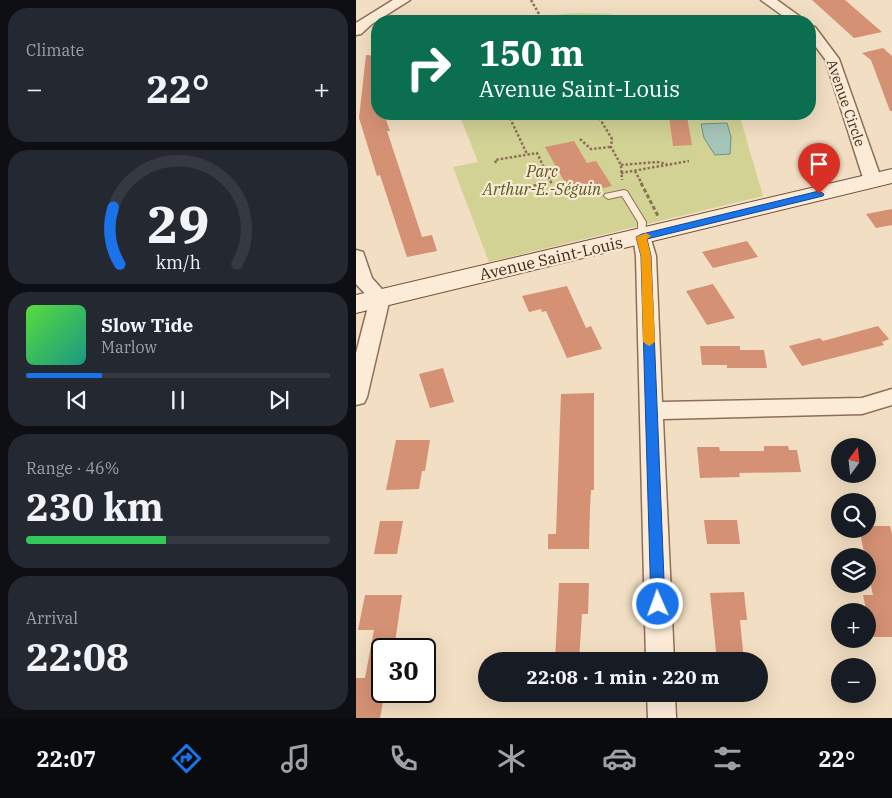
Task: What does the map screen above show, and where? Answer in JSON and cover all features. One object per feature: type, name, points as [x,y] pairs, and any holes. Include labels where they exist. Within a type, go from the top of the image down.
[{"type":"street","points":[[377,15],[403,0]]},
{"type":"street","points":[[768,0],[790,15]]},
{"type":"street","points":[[356,31],[371,19]]},
{"type":"street","name":"Avenue Circle","points":[[816,37],[832,59],[882,178]]},
{"type":"street","name":"Avenue Saint-Louis","points":[[368,301],[642,237],[882,178]]},
{"type":"street","points":[[642,237],[646,256],[660,652]]},
{"type":"street","points":[[356,256],[368,301],[356,397]]},
{"type":"street","points":[[651,411],[862,406],[892,397]]},
{"type":"street","points":[[661,702],[662,718]]},
{"type":"lane","points":[[608,196],[624,193],[642,222],[642,237]]},
{"type":"path","points":[[531,0],[540,15]]},
{"type":"path","points":[[511,120],[527,154]]},
{"type":"path","points":[[601,120],[612,139],[611,147],[620,165],[622,186]]},
{"type":"path","points":[[580,139],[592,149],[611,147]]},
{"type":"path","points":[[496,162],[495,160],[537,152],[551,182],[508,191]]},
{"type":"path","points":[[621,173],[690,161]]},
{"type":"path","points":[[620,165],[657,162],[667,164]]},
{"type":"path","points":[[635,171],[662,223]]},
{"type":"green space","points":[[577,13],[614,15],[553,15]]},
{"type":"green space","name":"Parc Arthur-E.-Séguin","points":[[461,120],[741,120],[763,196],[489,262],[453,167],[478,162]]},
{"type":"shaded area","points":[[727,123],[731,137],[730,154],[715,155],[704,138],[701,124]]},
{"type":"building","points":[[812,0],[845,0],[882,32],[854,38]]},
{"type":"building","points":[[883,48],[892,56],[892,111],[890,111],[871,60],[862,53]]},
{"type":"building","points":[[366,55],[371,55],[371,120],[386,120],[390,131],[387,131],[422,237],[432,235],[437,251],[407,257],[380,175],[377,176],[359,118]]},
{"type":"building","points":[[669,120],[688,120],[692,145],[673,146]]},
{"type":"building","points":[[574,141],[587,163],[596,161],[612,186],[572,195],[545,147]]},
{"type":"building","points":[[892,209],[892,225],[876,228],[866,214]]},
{"type":"building","points":[[747,241],[758,257],[713,268],[702,252]]},
{"type":"building","points":[[713,284],[735,318],[707,325],[686,291]]},
{"type":"building","points":[[567,286],[586,328],[591,326],[602,349],[567,358],[546,311],[542,312],[541,309],[529,312],[522,296]]},
{"type":"building","points":[[878,326],[889,339],[882,342],[884,345],[802,366],[789,346],[820,338],[823,341]]},
{"type":"building","points":[[700,346],[740,346],[740,350],[764,350],[767,368],[727,368],[727,365],[702,365]]},
{"type":"building","points":[[443,368],[454,402],[430,408],[419,374]]},
{"type":"building","points":[[594,393],[594,490],[591,490],[589,549],[548,549],[548,534],[556,534],[561,394]]},
{"type":"building","points":[[396,440],[430,440],[425,471],[422,471],[419,489],[386,490]]},
{"type":"building","points":[[764,446],[788,446],[789,450],[797,450],[801,472],[739,473],[740,477],[700,478],[697,447],[719,447],[720,451],[764,451]]},
{"type":"building","points":[[704,520],[737,520],[740,544],[707,544]]},
{"type":"building","points":[[380,521],[403,521],[397,554],[374,554]]},
{"type":"building","points":[[876,526],[890,526],[892,534],[892,637],[876,637],[876,603],[865,603],[863,595],[873,595],[873,593],[876,593],[876,548],[863,548],[861,538],[876,538]]},
{"type":"building","points":[[559,583],[589,583],[588,614],[582,614],[580,652],[555,652]]},
{"type":"building","points":[[744,592],[747,620],[740,620],[743,652],[716,652],[710,593]]},
{"type":"building","points":[[365,595],[402,595],[396,638],[372,638],[374,630],[358,630]]},
{"type":"building","points":[[371,646],[371,703],[383,703],[380,718],[356,718],[356,678],[365,678]]},
{"type":"slow traffic","points":[[646,236],[642,237],[646,256],[649,342]]},
{"type":"route","points":[[658,604],[646,256],[642,237],[819,194]]}]
